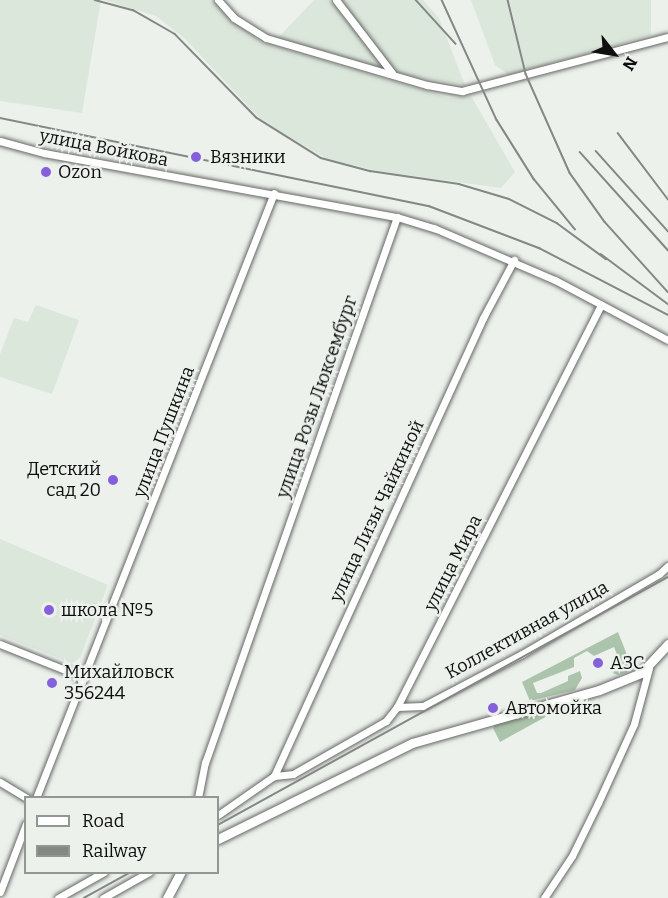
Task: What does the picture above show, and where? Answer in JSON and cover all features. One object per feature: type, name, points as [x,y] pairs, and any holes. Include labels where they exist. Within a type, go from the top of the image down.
[{"type":"main road","points":[[219,839],[412,744],[599,690],[648,669],[668,644]]},
{"type":"main road","points":[[167,898],[180,874]]},
{"type":"street","points":[[218,0],[234,18],[266,38],[427,85],[462,91],[668,37]]},
{"type":"street","points":[[336,0],[392,73]]},
{"type":"street","name":"улица Войкова","points":[[0,141],[140,172],[274,193]]},
{"type":"street","points":[[274,193],[397,217],[514,260],[668,340]]},
{"type":"street","name":"улица Пушкина","points":[[37,796],[274,193]]},
{"type":"street","name":"улица Розы Люксембург","points":[[198,796],[205,763],[397,217]]},
{"type":"street","name":"улица Лизы Чайкиной","points":[[274,776],[483,318],[514,260]]},
{"type":"street","name":"улица Мира","points":[[274,776],[293,774],[386,721],[397,707],[601,305]]},
{"type":"street","name":"Коллективная улица","points":[[397,707],[423,706],[522,654],[668,566]]},
{"type":"street","points":[[0,644],[83,677]]},
{"type":"street","points":[[544,898],[572,856],[634,724],[648,669]]},
{"type":"street","points":[[219,814],[274,776]]},
{"type":"street","points":[[0,782],[24,796]]},
{"type":"street","points":[[0,891],[24,829]]},
{"type":"street","points":[[57,898],[102,874]]},
{"type":"street","points":[[103,898],[147,874]]},
{"type":"shaded area","points":[[0,0],[101,0],[82,113],[0,101]]},
{"type":"shaded area","points":[[104,0],[214,0],[230,20],[263,43],[449,98],[471,96],[515,172],[501,188],[377,171],[327,159],[262,121],[185,39],[156,16]]},
{"type":"shaded area","points":[[314,0],[423,0],[439,18],[465,85],[415,77],[278,38]]},
{"type":"shaded area","points":[[471,0],[651,0],[651,35],[509,75],[495,65]]},
{"type":"shaded area","points":[[36,305],[79,320],[52,394],[0,377],[0,354],[14,318],[28,322]]},
{"type":"shaded area","name":"школа №5","points":[[0,539],[108,585],[80,658],[72,663],[0,635]]},
{"type":"green space","points":[[618,632],[633,670],[618,675],[612,673],[611,668],[617,665],[615,659],[618,657],[614,647],[594,656],[587,651],[574,658],[574,667],[533,683],[537,693],[541,693],[568,681],[568,676],[580,671],[582,678],[575,690],[530,701],[522,682]]},
{"type":"green space","points":[[546,710],[549,715],[500,742],[493,728],[496,723]]},
{"type":"railway","points":[[95,0],[133,10],[175,34],[257,118],[321,158],[370,171],[459,184],[509,199],[557,223],[606,259]]},
{"type":"railway","points":[[416,0],[456,44]]},
{"type":"railway","points":[[442,0],[497,120],[534,179],[575,229]]},
{"type":"railway","points":[[508,0],[526,74],[570,173],[605,222],[668,292]]},
{"type":"railway","points":[[0,118],[429,206],[539,248],[668,315]]},
{"type":"railway","points":[[618,133],[668,199]]},
{"type":"railway","points":[[596,151],[668,231]]},
{"type":"railway","points":[[580,152],[668,250]]},
{"type":"railway","points":[[601,254],[668,304]]},
{"type":"railway","points":[[219,824],[668,577]]},
{"type":"railway","points":[[84,898],[127,874]]},
{"type":"place","name":"Вязники","points":[[196,157]]},
{"type":"place","name":"Ozon","points":[[46,172]]},
{"type":"place","name":"Детский сад 20","points":[[113,480]]},
{"type":"place","name":"школа №5","points":[[49,610]]},
{"type":"place","name":"АЗС","points":[[598,663]]},
{"type":"place","name":"Михайловск 356244","points":[[52,683]]},
{"type":"place","name":"Автомойка","points":[[493,708]]}]
